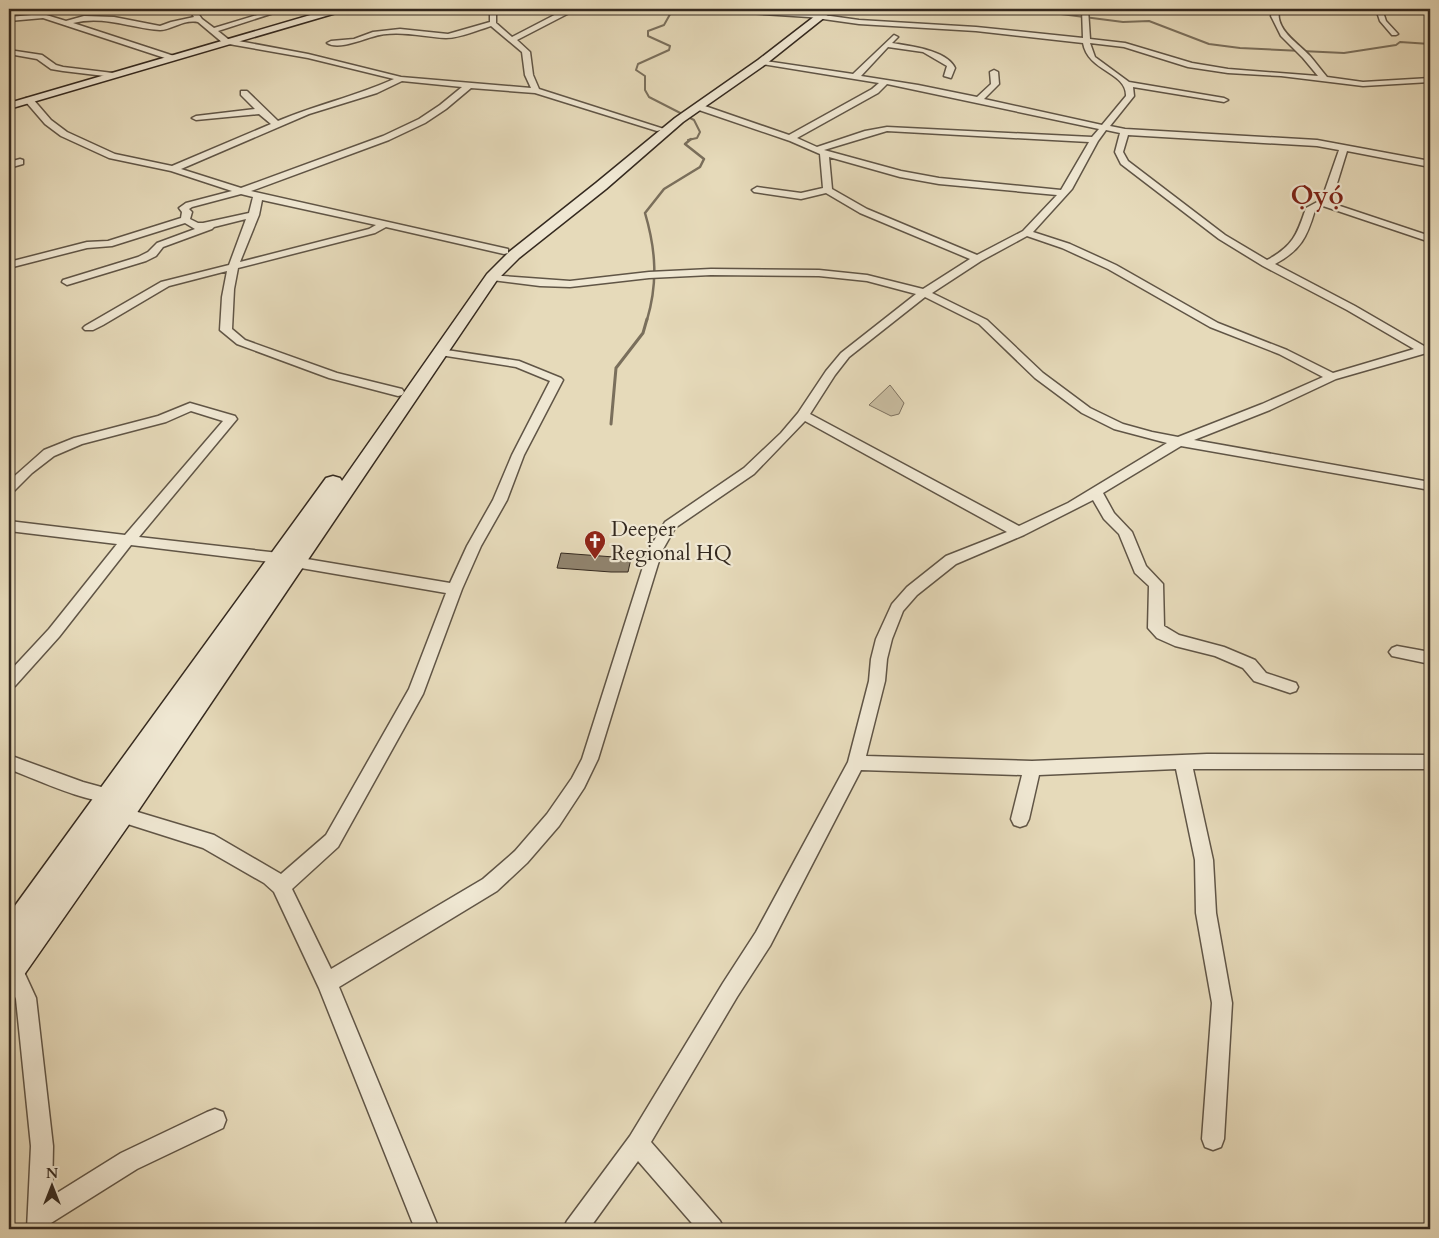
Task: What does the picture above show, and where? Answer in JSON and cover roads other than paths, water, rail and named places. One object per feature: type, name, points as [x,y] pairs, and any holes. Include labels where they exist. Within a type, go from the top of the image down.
[{"type":"main road","points":[[9,106],[340,9]]},
{"type":"main road","points":[[714,93],[754,60],[816,14],[830,9]]},
{"type":"main road","points":[[363,453],[398,392],[483,274],[504,251],[596,185],[686,113],[762,62],[816,14]]},
{"type":"main road","points":[[10,970],[121,814],[219,658],[287,560],[363,453],[440,352],[492,277],[514,255],[660,129],[686,113]]},
{"type":"main road","points":[[9,936],[110,796],[219,658]]},
{"type":"street","points":[[19,17],[31,9]]},
{"type":"street","points":[[192,9],[200,20],[226,41],[308,56],[401,79],[536,91],[660,129]]},
{"type":"street","points":[[212,31],[283,9]]},
{"type":"street","points":[[493,9],[493,23],[502,34],[522,47],[526,52],[529,75],[536,91]]},
{"type":"street","points":[[511,40],[572,9],[599,9]]},
{"type":"street","points":[[716,9],[816,14],[859,22],[976,29],[1125,45],[1203,67],[1228,71],[1263,72],[1363,84],[1430,80]]},
{"type":"street","points":[[1276,9],[1274,16],[1276,24],[1283,35],[1306,56],[1325,80]]},
{"type":"street","points":[[1379,9],[1383,21],[1394,34]]},
{"type":"street","points":[[1085,10],[1087,24],[1086,48],[1091,57],[1129,84],[1224,100]]},
{"type":"street","points":[[9,19],[38,16],[108,36],[171,58]]},
{"type":"street","points":[[64,23],[84,18],[108,18],[161,28],[173,23],[194,19],[200,20]]},
{"type":"street","points":[[330,42],[355,41],[373,34],[400,31],[448,36],[493,23]]},
{"type":"street","points":[[855,77],[888,45],[902,25]]},
{"type":"street","points":[[888,45],[930,52],[950,65],[948,76]]},
{"type":"street","points":[[9,52],[39,57],[54,67],[63,70],[114,75]]},
{"type":"street","points":[[762,62],[886,81],[980,99],[1125,132],[1191,137],[1289,140],[1344,147],[1430,164]]},
{"type":"street","points":[[980,99],[995,84],[994,72]]},
{"type":"street","points":[[174,169],[306,112],[374,91],[401,79]]},
{"type":"street","points":[[790,138],[875,90],[886,81]]},
{"type":"street","points":[[326,983],[490,885],[521,857],[552,820],[578,783],[590,758],[655,551],[670,524],[749,471],[803,415],[830,373],[845,355],[924,293],[977,259],[1026,233],[1035,225],[1064,193],[1094,140],[1130,96],[1132,90],[1129,84]]},
{"type":"street","points":[[186,220],[185,215],[187,212],[184,208],[189,205],[244,190],[386,138],[422,121],[443,107],[469,85]]},
{"type":"street","points":[[244,93],[277,126]]},
{"type":"street","points":[[29,100],[48,122],[64,134],[112,156],[174,169],[258,196],[504,251]]},
{"type":"street","points":[[196,118],[261,111]]},
{"type":"street","points":[[686,113],[790,138],[821,151],[924,179],[1064,193]]},
{"type":"street","points":[[821,151],[868,133],[887,130],[1094,140]]},
{"type":"street","points":[[1125,132],[1119,152],[1124,162],[1222,237],[1267,264],[1426,349]]},
{"type":"street","points":[[1267,264],[1287,254],[1301,240],[1311,208],[1323,203],[1330,190],[1344,147]]},
{"type":"street","points":[[821,151],[828,190],[844,202],[886,222],[950,245],[977,259]]},
{"type":"street","points":[[9,165],[20,162]]},
{"type":"street","points":[[757,190],[801,196],[828,190]]},
{"type":"street","points":[[258,196],[254,216],[233,267],[227,297],[226,330],[241,342],[333,376],[398,392]]},
{"type":"street","points":[[1323,203],[1430,239]]},
{"type":"street","points":[[9,265],[87,245],[110,244],[186,220],[196,226],[254,216]]},
{"type":"street","points":[[68,282],[142,258],[152,254],[160,245],[215,224]]},
{"type":"street","points":[[89,328],[115,315],[144,294],[158,288],[372,231],[385,224]]},
{"type":"street","points":[[1026,233],[1066,246],[1112,267],[1214,325],[1283,352],[1332,377]]},
{"type":"street","points":[[492,277],[540,283],[570,284],[649,275],[735,272],[818,273],[867,278],[924,293],[983,322],[1040,377],[1088,411],[1121,427],[1180,441],[1430,486]]},
{"type":"street","points":[[575,1229],[610,1179],[638,1144],[730,990],[763,939],[856,763],[877,681],[879,659],[884,639],[897,608],[912,590],[951,560],[1019,532],[1073,506],[1180,441],[1266,407],[1332,377],[1426,349]]},
{"type":"street","points":[[281,886],[332,842],[417,690],[455,589],[474,546],[500,500],[518,455],[558,380],[519,364],[440,352]]},
{"type":"street","points":[[9,488],[27,470],[49,453],[78,441],[162,419],[190,407],[230,419],[128,540],[54,633],[9,682]]},
{"type":"street","points":[[803,415],[1019,532]]},
{"type":"street","points":[[1096,492],[1109,516],[1125,532],[1140,569],[1156,584],[1156,628],[1162,634],[1174,640],[1219,651],[1249,664],[1260,678],[1290,687]]},
{"type":"street","points":[[9,526],[287,560],[455,589]]},
{"type":"street","points":[[1398,652],[1430,658]]},
{"type":"street","points":[[9,762],[82,789],[110,796]]},
{"type":"street","points":[[856,763],[1032,768],[1183,762],[1430,762]]},
{"type":"street","points":[[1183,762],[1204,860],[1206,914],[1222,1003],[1213,1139]]},
{"type":"street","points":[[1020,819],[1032,768]]},
{"type":"street","points":[[121,814],[208,841],[271,877],[281,886],[326,983],[427,1229]]},
{"type":"street","points":[[10,970],[26,998],[42,1146],[40,1223]]},
{"type":"street","points":[[40,1223],[129,1161],[215,1120]]},
{"type":"street","points":[[638,1144],[712,1229]]},
{"type":"waterway","points":[[673,9],[664,25],[648,31],[648,36],[670,46],[669,50],[638,64],[636,70],[645,76],[645,90],[649,97],[694,120],[700,132],[697,138],[690,139]]},
{"type":"waterway","points":[[991,9],[1030,10],[1123,22],[1149,21],[1209,44],[1240,48],[1344,53],[1396,45],[1400,42],[1430,44]]},
{"type":"waterway","points":[[647,320],[653,293],[654,266],[652,240],[645,213],[664,189],[700,167],[704,159],[685,144],[690,139]]},
{"type":"waterway","points":[[611,424],[616,368],[643,333],[647,319]]},
{"type":"place","name":"Deeper Regional HQ","points":[[595,560]]},
{"type":"district","name":"Ọ̀yọ́","points":[[1317,195]]}]
